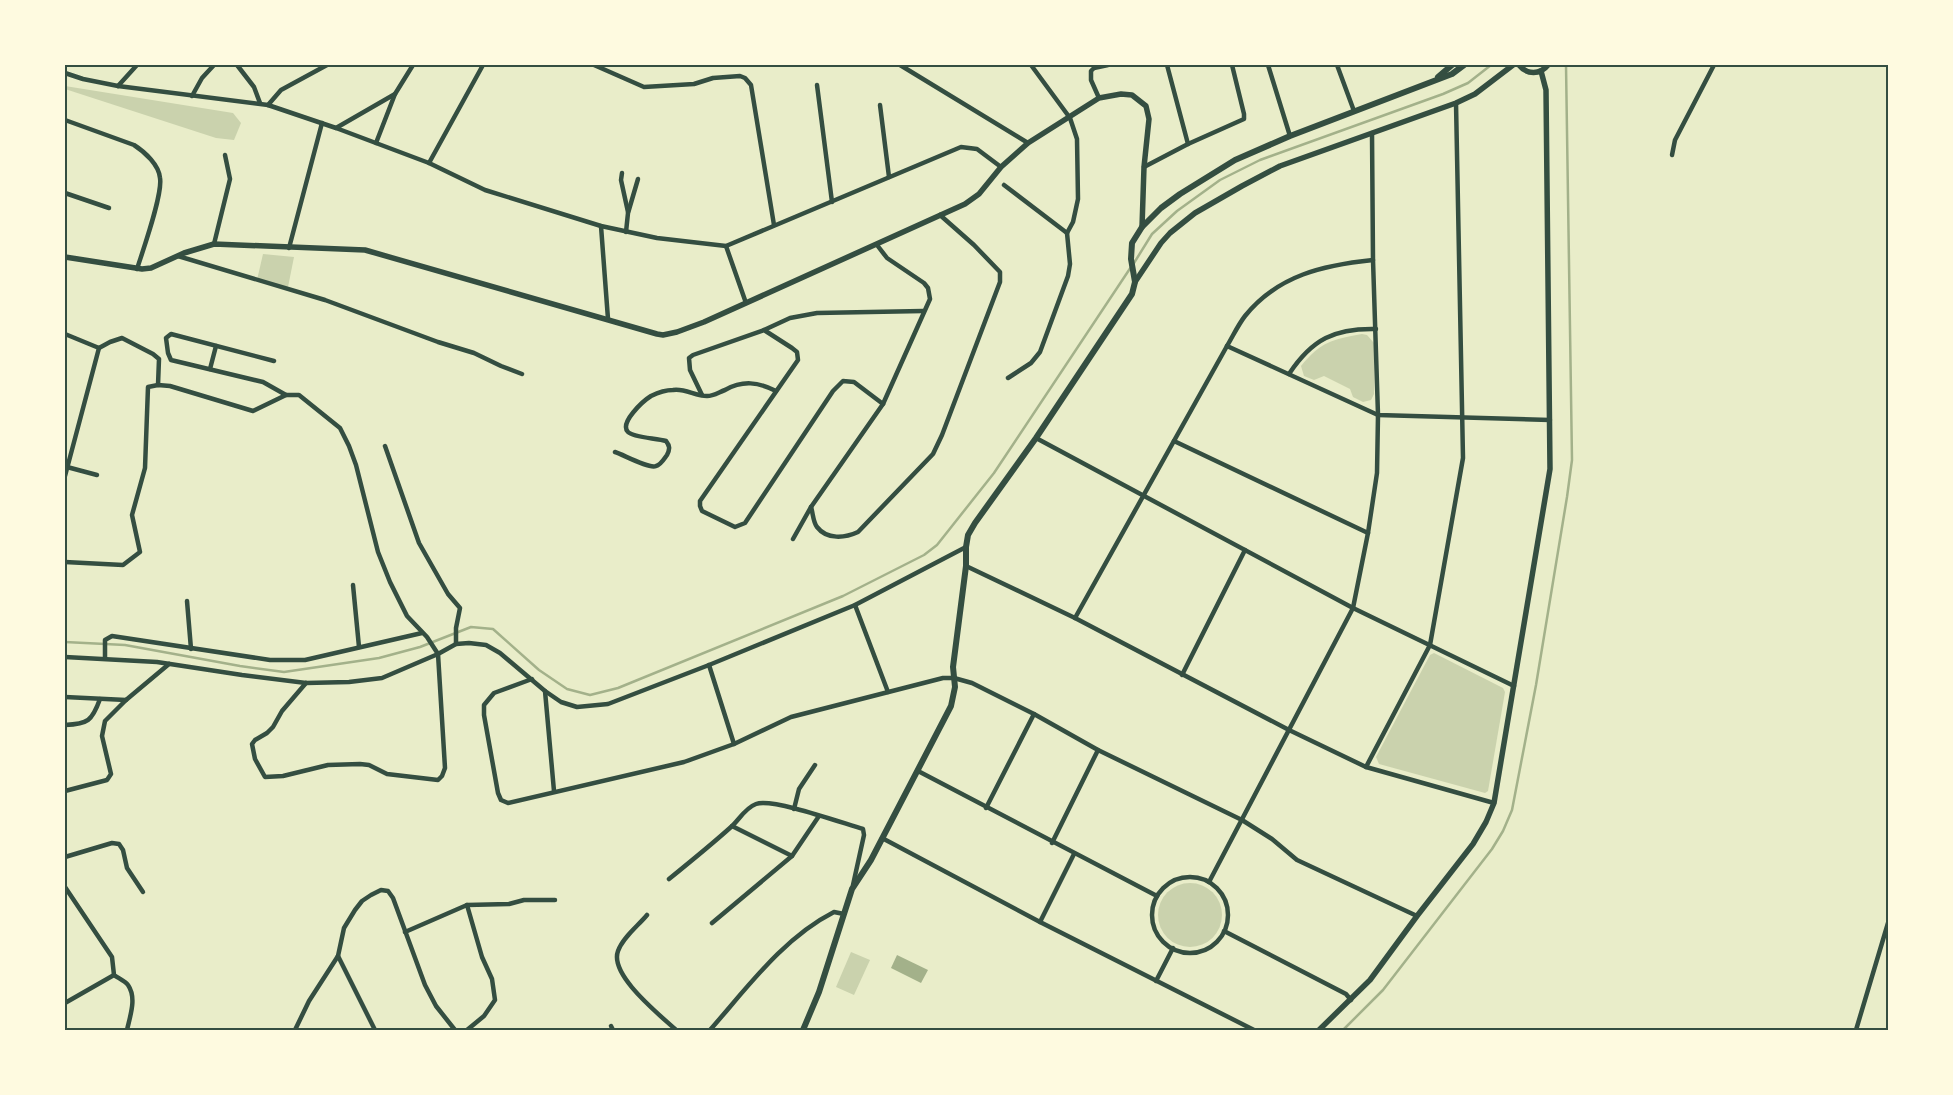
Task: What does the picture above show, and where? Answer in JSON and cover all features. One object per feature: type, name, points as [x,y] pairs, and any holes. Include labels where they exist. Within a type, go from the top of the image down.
[{"type":"main road","points":[[1432,82],[1452,65]]},
{"type":"main road","points":[[802,1030],[819,992],[852,889],[882,838],[951,706],[954,688],[953,667],[966,566],[968,535],[1036,438],[1132,294],[1135,282],[1131,259],[1132,243],[1142,227],[1160,208],[1234,160],[1290,136],[1452,74],[1464,65]]},
{"type":"street","points":[[118,86],[137,65]]},
{"type":"street","points":[[192,96],[202,78],[214,65]]},
{"type":"street","points":[[238,65],[254,87],[260,103]]},
{"type":"street","points":[[268,105],[281,90],[327,65]]},
{"type":"street","points":[[376,143],[395,94],[413,65]]},
{"type":"street","points":[[429,163],[483,65]]},
{"type":"street","points":[[594,65],[644,87],[694,84],[713,78],[743,76],[751,85],[774,225]]},
{"type":"street","points":[[900,65],[1028,143]]},
{"type":"street","points":[[1008,378],[1031,363],[1040,352],[1068,276],[1070,264],[1067,233],[1073,222],[1078,199],[1077,140],[1070,118],[1031,65]]},
{"type":"street","points":[[1099,98],[1091,80],[1090,71],[1094,68],[1108,65]]},
{"type":"street","points":[[1167,65],[1188,144]]},
{"type":"street","points":[[1144,167],[1188,144],[1244,119],[1232,65]]},
{"type":"street","points":[[1268,65],[1290,136]]},
{"type":"street","points":[[1337,65],[1354,111]]},
{"type":"street","points":[[1135,282],[1161,243],[1170,233],[1195,213],[1280,166],[1456,103],[1475,94],[1513,65]]},
{"type":"street","points":[[1519,65],[1527,72],[1541,71],[1548,65]]},
{"type":"street","points":[[1672,155],[1676,140],[1714,65]]},
{"type":"street","points":[[1319,1030],[1370,980],[1481,832],[1494,803],[1550,469],[1546,90],[1541,71]]},
{"type":"street","points":[[65,73],[83,80],[118,86],[268,105],[429,163],[485,190],[601,226],[692,244],[726,246],[955,150],[968,147],[977,149],[1001,167]]},
{"type":"street","points":[[818,85],[832,202]]},
{"type":"street","points":[[336,128],[395,94]]},
{"type":"street","points":[[65,258],[137,269],[151,268],[178,256],[214,244],[346,249],[374,252],[663,335],[684,330],[965,204],[978,194],[1001,167],[1028,143],[1099,98],[1121,94],[1132,95],[1146,106],[1149,119],[1144,167],[1142,227]]},
{"type":"street","points":[[1366,767],[1430,645],[1463,458],[1456,103]]},
{"type":"street","points":[[880,105],[889,177]]},
{"type":"street","points":[[65,120],[134,145],[142,150],[158,171],[160,188],[137,269]]},
{"type":"street","points":[[289,248],[322,123]]},
{"type":"street","points":[[1209,882],[1353,608],[1368,533],[1377,473],[1378,415],[1373,260],[1372,134]]},
{"type":"street","points":[[214,244],[230,179],[225,155]]},
{"type":"street","points":[[622,173],[621,180],[628,213]]},
{"type":"street","points":[[626,232],[628,213],[638,178]]},
{"type":"street","points":[[1004,185],[1067,233]]},
{"type":"street","points":[[65,193],[109,208]]},
{"type":"street","points":[[811,507],[816,526],[823,532],[833,536],[849,536],[858,532],[932,454],[942,435],[1000,282],[1000,272],[974,245],[940,215]]},
{"type":"street","points":[[601,226],[608,319]]},
{"type":"street","points":[[792,540],[811,507],[883,404],[930,299],[928,288],[914,275],[886,258],[877,245]]},
{"type":"street","points":[[726,246],[746,303]]},
{"type":"street","points":[[178,256],[324,300],[438,342],[474,352],[522,374]]},
{"type":"street","points":[[1075,618],[1226,346],[1246,316],[1271,291],[1302,273],[1337,264],[1373,260]]},
{"type":"street","points":[[702,395],[690,370],[689,358],[764,330],[790,318],[817,313],[924,311]]},
{"type":"street","points":[[1289,374],[1300,357],[1316,343],[1328,336],[1355,328],[1376,329]]},
{"type":"street","points":[[764,330],[792,348],[798,356],[798,360],[700,501],[702,510],[735,527],[745,523],[839,384],[843,381],[854,382],[883,404]]},
{"type":"street","points":[[65,334],[99,348]]},
{"type":"street","points":[[274,361],[171,334],[166,338],[171,360],[263,382],[286,395]]},
{"type":"street","points":[[65,476],[99,348],[122,338],[153,354],[159,359],[158,385]]},
{"type":"street","points":[[210,370],[216,346]]},
{"type":"street","points":[[1226,346],[1378,415],[1550,420]]},
{"type":"street","points":[[615,452],[650,467],[662,463],[669,451],[666,441],[633,435],[626,428],[631,415],[652,395],[668,390],[682,390],[702,395],[715,395],[734,385],[748,382],[763,384],[776,391]]},
{"type":"street","points":[[65,562],[123,565],[140,552],[132,514],[145,468],[148,387],[158,385],[170,386],[253,412],[286,395],[299,395],[340,428],[356,466],[378,552],[390,582],[407,616],[427,637],[437,651],[444,768],[442,776],[438,780],[387,774],[369,765],[360,764],[328,765],[283,776],[265,777],[255,759],[252,744],[273,727],[282,711],[306,683]]},
{"type":"street","points":[[1036,438],[1353,608],[1514,686]]},
{"type":"street","points":[[1174,440],[1368,533]]},
{"type":"street","points":[[385,446],[419,543],[448,594],[460,608],[456,644]]},
{"type":"street","points":[[66,467],[97,475]]},
{"type":"street","points":[[65,657],[105,658],[169,664],[306,683],[349,682],[382,678],[437,651],[456,644],[486,644],[561,702],[577,707],[594,706],[608,704],[709,665],[855,605],[966,547]]},
{"type":"street","points":[[1182,675],[1245,550]]},
{"type":"street","points":[[966,566],[1075,618],[1289,730],[1366,767],[1494,803]]},
{"type":"street","points":[[352,586],[359,647]]},
{"type":"street","points":[[186,601],[191,649]]},
{"type":"street","points":[[855,605],[888,692]]},
{"type":"street","points":[[105,658],[104,642],[112,636],[270,660],[305,660],[422,633]]},
{"type":"street","points":[[65,791],[108,780],[111,774],[102,736],[105,721],[126,700],[169,664]]},
{"type":"street","points":[[709,665],[734,744]]},
{"type":"street","points":[[532,679],[494,694],[484,705],[484,715],[496,784],[501,800],[508,803],[684,762],[734,744],[791,717],[943,678],[954,678],[972,683],[1034,714],[1098,750],[1242,820],[1272,839],[1297,860],[1417,916]]},
{"type":"street","points":[[545,691],[554,791]]},
{"type":"street","points":[[65,697],[126,700]]},
{"type":"street","points":[[65,725],[82,724],[93,717],[100,699]]},
{"type":"street","points":[[986,808],[1034,714]]},
{"type":"street","points":[[1052,843],[1098,750]]},
{"type":"street","points":[[794,809],[799,789],[815,765]]},
{"type":"street","points":[[918,771],[1156,896]]},
{"type":"street","points":[[669,879],[732,826],[747,809],[754,804],[763,802],[863,829],[864,835],[852,889]]},
{"type":"street","points":[[712,923],[792,856],[819,816]]},
{"type":"street","points":[[732,826],[792,856]]},
{"type":"street","points":[[882,838],[1040,922],[1254,1030]]},
{"type":"street","points":[[65,857],[112,843],[119,844],[123,850],[127,868],[143,892]]},
{"type":"street","points":[[1040,922],[1074,854]]},
{"type":"street","points":[[1186,877],[1198,878],[1209,882],[1218,889],[1228,911],[1224,931],[1215,943],[1206,949],[1195,952],[1183,952],[1172,948],[1162,941],[1152,920],[1152,907],[1156,896],[1174,880],[1186,877]]},
{"type":"street","points":[[65,887],[112,957],[114,975],[127,984],[132,996],[132,1010],[127,1030]]},
{"type":"street","points":[[295,1030],[309,1001],[338,956],[344,928],[354,910],[362,901],[382,890],[388,891],[393,898],[425,985],[436,1006],[456,1030]]},
{"type":"street","points":[[406,932],[467,904],[508,904],[524,900],[555,900]]},
{"type":"street","points":[[467,904],[482,957],[492,979],[495,1000],[484,1016],[467,1030]]},
{"type":"street","points":[[710,1030],[781,950],[819,919],[834,912],[844,914]]},
{"type":"street","points":[[647,915],[622,943],[616,954],[619,970],[625,980],[676,1030]]},
{"type":"street","points":[[1863,1030],[1856,1029],[1888,923]]},
{"type":"street","points":[[1224,931],[1346,994],[1351,1000]]},
{"type":"street","points":[[1156,981],[1172,948]]},
{"type":"street","points":[[338,956],[375,1030]]},
{"type":"street","points":[[66,1000],[114,975]]},
{"type":"shaded area","points":[[65,86],[233,113],[241,123],[234,140],[216,138],[65,89]]},
{"type":"shaded area","points":[[263,254],[294,257],[288,287],[257,280]]},
{"type":"shaded area","points":[[1362,334],[1367,335],[1374,343],[1374,394],[1371,400],[1363,402],[1353,397],[1350,389],[1324,376],[1314,380],[1304,376],[1301,366],[1321,346],[1335,340]]},
{"type":"shaded area","points":[[1434,653],[1503,688],[1505,692],[1488,791],[1485,793],[1379,764],[1376,757],[1430,655]]},
{"type":"shaded area","points":[[1190,883],[1208,889],[1216,897],[1222,915],[1216,933],[1208,941],[1190,947],[1172,941],[1164,933],[1158,915],[1164,897],[1172,889]]},
{"type":"shaded area","points":[[851,952],[870,960],[854,995],[836,987]]},
{"type":"shaded area","points":[[897,955],[928,970],[921,983],[891,968]]},
{"type":"waterway","points":[[1134,263],[1152,234],[1177,211],[1220,180],[1260,160],[1443,94],[1468,83],[1491,65]]},
{"type":"waterway","points":[[1343,1030],[1383,990],[1492,849],[1503,831],[1512,810],[1536,685],[1572,460],[1566,65]]},
{"type":"waterway","points":[[65,642],[125,645],[284,672],[379,658],[420,647],[471,627],[493,629],[539,670],[567,689],[590,695],[618,688],[843,596],[924,555],[937,545],[994,473],[1131,267]]}]
